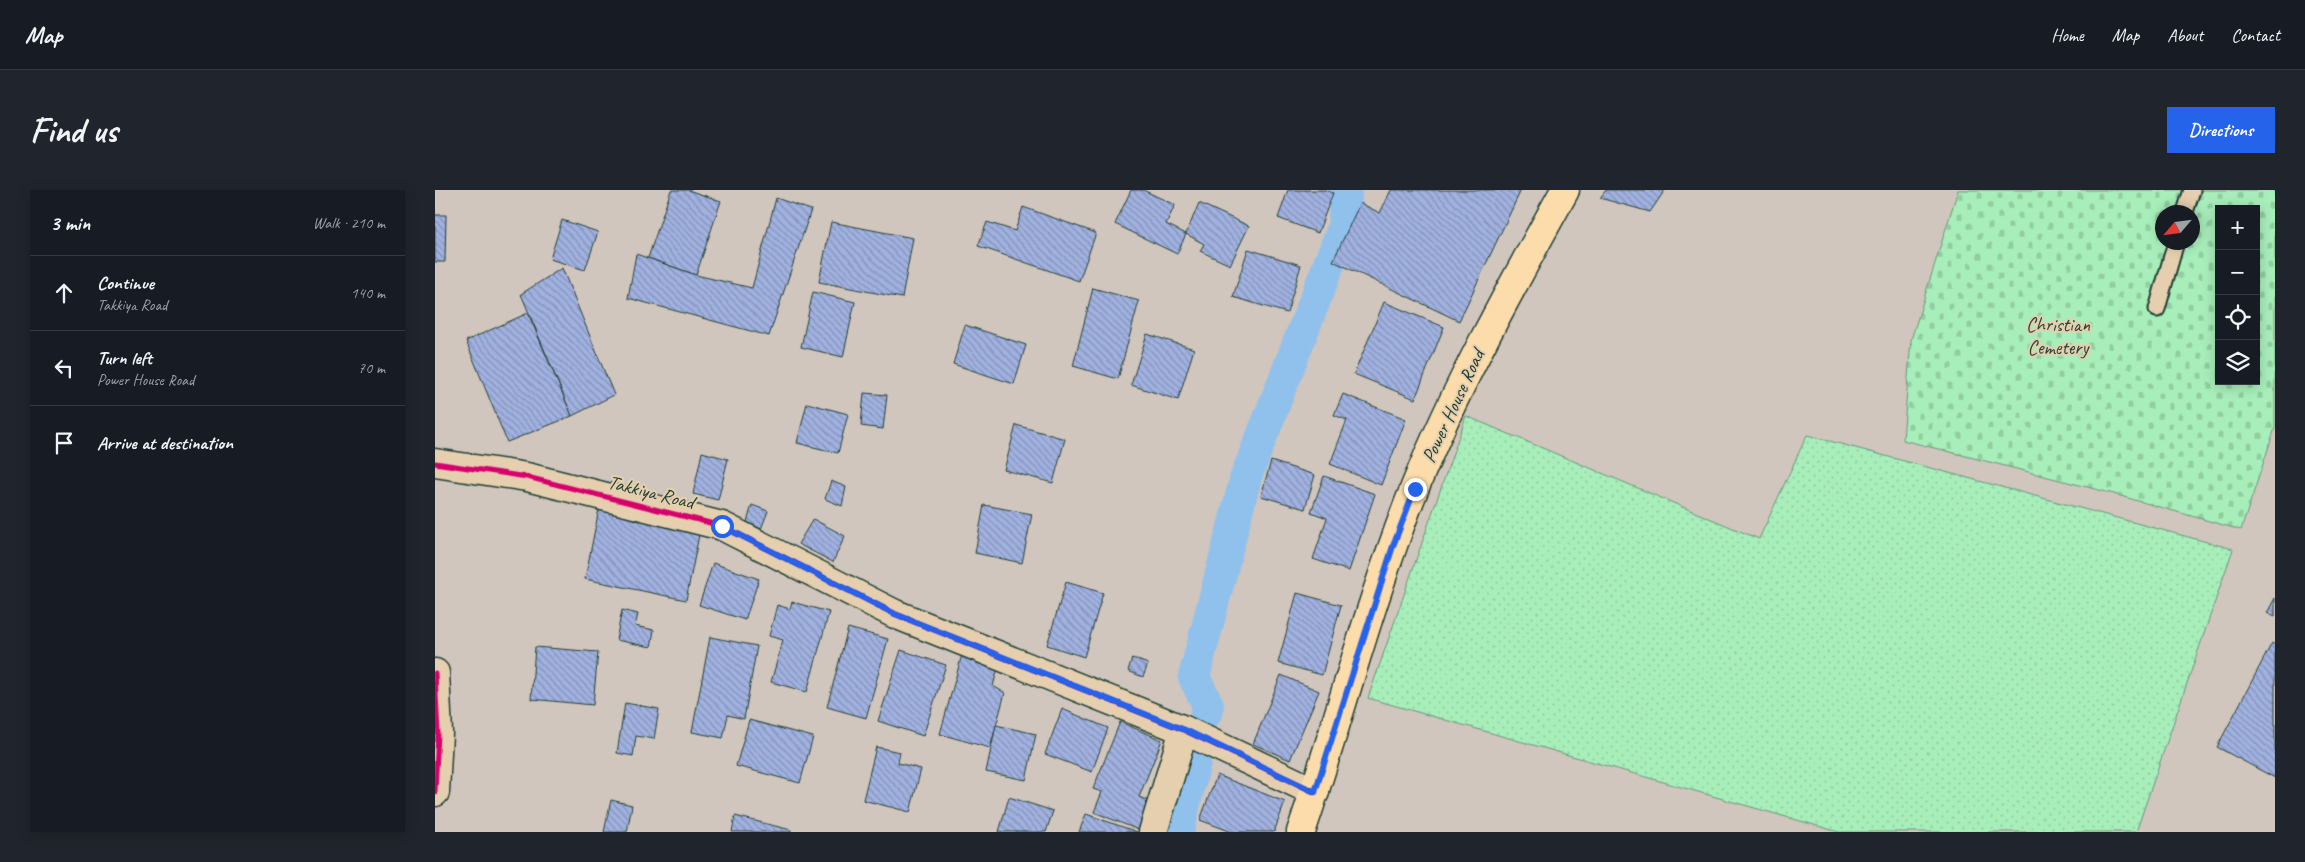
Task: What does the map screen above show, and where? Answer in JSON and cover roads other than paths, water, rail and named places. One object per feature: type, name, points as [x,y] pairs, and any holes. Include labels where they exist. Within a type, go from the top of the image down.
[{"type":"main road","name":"Power House Road","points":[[1301,832],[1393,546],[1415,489],[1444,419],[1469,369],[1565,190]]},
{"type":"street","name":"Takkiya Road","points":[[435,463],[527,477],[722,526],[895,614],[1185,730],[1315,792]]},
{"type":"street","points":[[435,673],[435,792]]},
{"type":"street","points":[[1153,832],[1185,730]]},
{"type":"lane","points":[[2187,205],[2192,190]]},
{"type":"lane","points":[[2157,309],[2174,250]]},
{"type":"waterway","points":[[1206,713],[1208,705],[1194,677],[1246,477],[1343,228],[1346,196],[1341,190]]},
{"type":"waterway","points":[[1178,832],[1195,762]]},
{"type":"park label","name":"Christian Cemetery","points":[[2058,336]]}]
